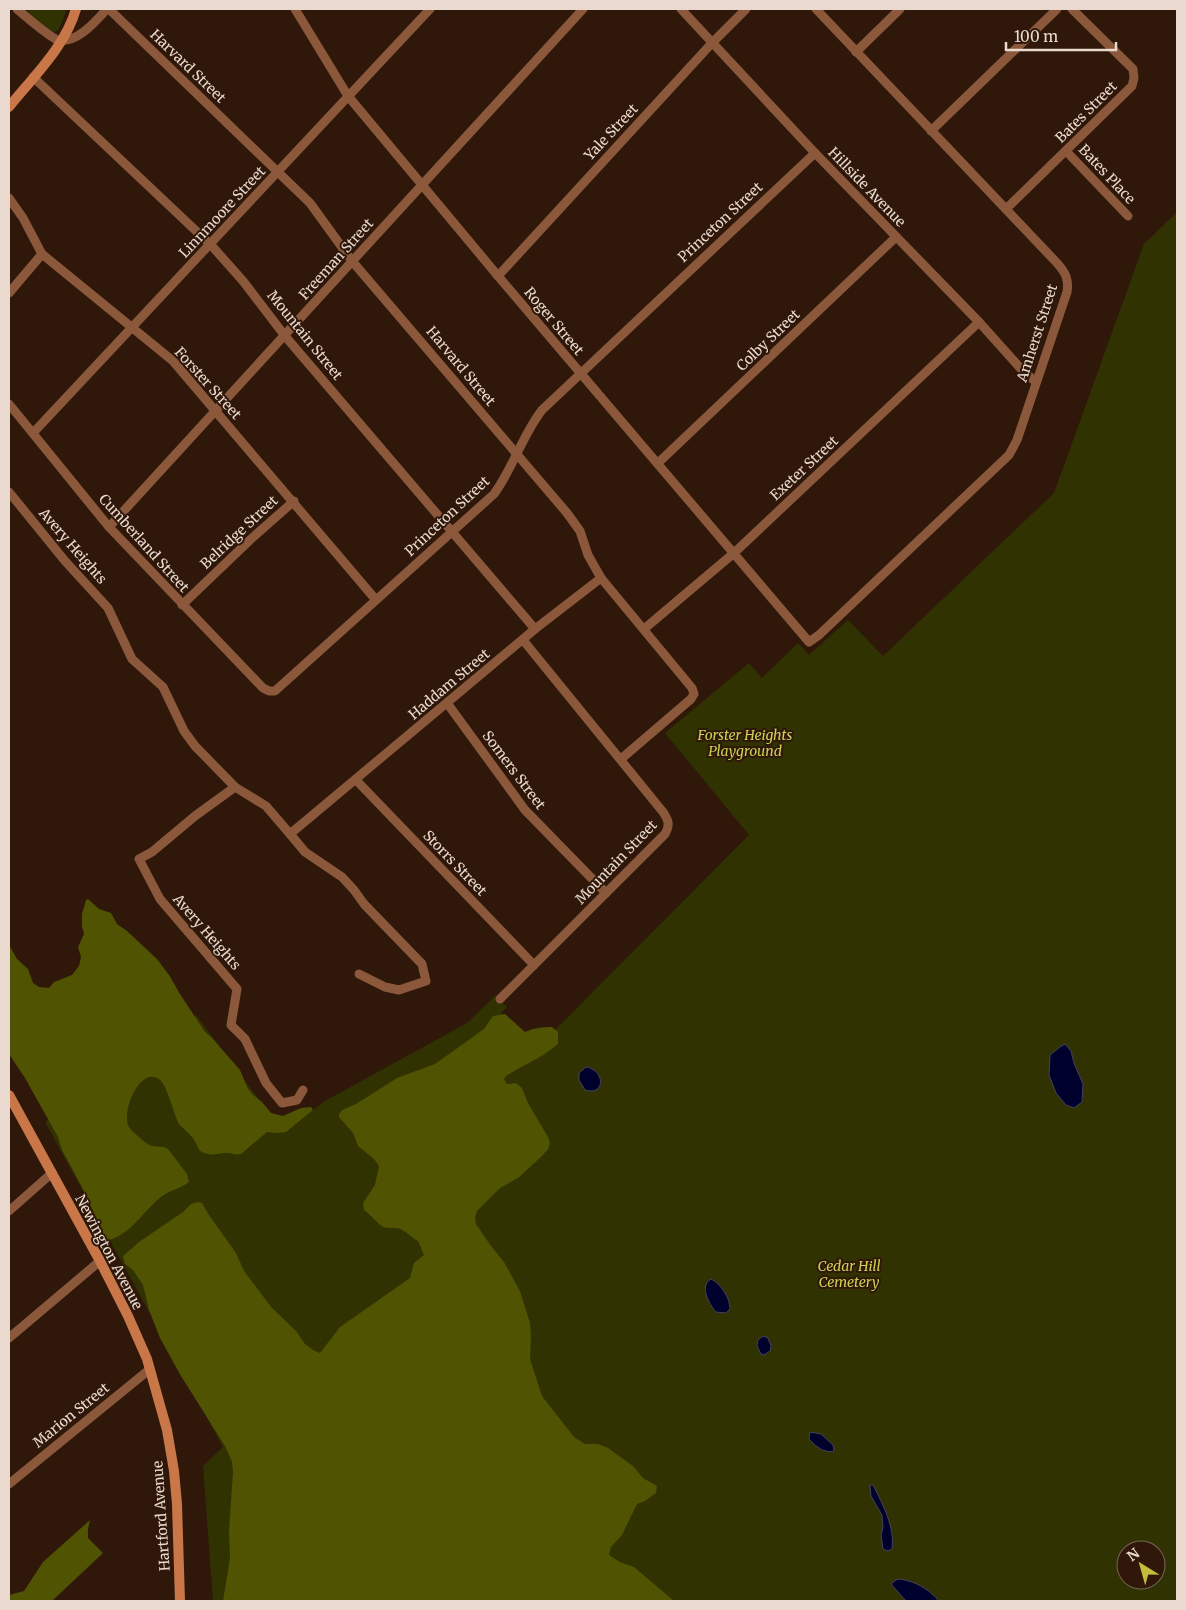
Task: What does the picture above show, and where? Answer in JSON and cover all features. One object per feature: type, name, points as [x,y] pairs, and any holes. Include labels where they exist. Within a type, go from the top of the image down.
[{"type":"main road","points":[[9,107],[62,40],[76,9]]},
{"type":"main road","name":"Newington Avenue","points":[[9,1095],[128,1316],[150,1368],[167,1430]]},
{"type":"main road","name":"Hartford Avenue","points":[[167,1430],[176,1486],[180,1601]]},
{"type":"street","points":[[17,9],[53,38],[62,40],[86,30],[108,9]]},
{"type":"street","name":"Harvard Street","points":[[108,9],[310,204],[352,260],[567,513],[580,531],[588,554],[601,578],[692,688],[694,694],[691,699],[621,759]]},
{"type":"street","name":"Roger Street","points":[[295,9],[348,96],[580,374],[658,463],[807,641]]},
{"type":"street","name":"Linnmoore Street","points":[[33,433],[211,245],[428,9]]},
{"type":"street","name":"Freeman Street","points":[[109,527],[583,9]]},
{"type":"street","name":"Hillside Avenue","points":[[681,9],[815,153],[979,322],[1022,370],[1036,382]]},
{"type":"street","name":"Yale Street","points":[[498,276],[712,43],[746,9]]},
{"type":"street","name":"Amherst Street","points":[[807,641],[812,641],[819,636],[1009,455],[1017,440],[1067,292],[1069,281],[1058,263],[816,9]]},
{"type":"street","points":[[856,52],[900,9]]},
{"type":"street","points":[[931,131],[1056,9]]},
{"type":"street","name":"Bates Street","points":[[1006,209],[1132,86],[1133,70],[1072,9]]},
{"type":"street","name":"Mountain Street","points":[[33,77],[211,245],[243,281],[285,336],[535,630]]},
{"type":"street","name":"Bates Place","points":[[1066,151],[1128,216]]},
{"type":"street","name":"Princeton Street","points":[[270,691],[275,691],[494,494],[503,482],[533,422],[542,410],[815,153]]},
{"type":"street","name":"Forster Street","points":[[9,198],[23,218],[42,254],[173,361],[294,501],[376,600]]},
{"type":"street","name":"Colby Street","points":[[658,463],[896,237]]},
{"type":"street","points":[[9,293],[42,254]]},
{"type":"street","name":"Exeter Street","points":[[644,629],[734,554],[979,322]]},
{"type":"street","name":"Cumberland Street","points":[[9,404],[109,527],[263,688],[270,691]]},
{"type":"street","name":"Avery Heights","points":[[9,492],[65,560],[108,608],[132,659],[164,687],[184,731],[195,746],[235,787],[266,806],[305,852],[342,877],[364,904],[422,964],[426,981],[399,990],[386,987],[359,974]]},
{"type":"street","name":"Belridge Street","points":[[182,605],[250,539],[294,501]]},
{"type":"street","name":"Haddam Street","points":[[290,834],[535,630],[601,578]]},
{"type":"street","name":"Mountain Street","points":[[500,999],[664,834],[669,826],[669,821],[663,812],[523,640]]},
{"type":"street","name":"Somers Street","points":[[447,703],[525,810],[606,893]]},
{"type":"street","name":"Storrs Street","points":[[356,780],[534,966]]},
{"type":"street","name":"Avery Heights","points":[[235,787],[195,816],[152,852],[139,859],[160,899],[237,989],[231,1025],[245,1039],[266,1083],[282,1103],[297,1100],[303,1090]]},
{"type":"street","points":[[9,1211],[52,1173]]},
{"type":"street","points":[[9,1338],[100,1261]]},
{"type":"street","name":"Marion Street","points":[[9,1484],[150,1368]]},
{"type":"green space","points":[[28,9],[67,9],[59,29],[55,32],[51,31],[29,13]]},
{"type":"green space","name":"Cedar Hill Cemetery","points":[[1177,212],[1177,1601],[213,1601],[203,1466],[223,1447],[45,1122],[196,1015],[283,1132],[325,1101],[467,1023],[495,996],[507,1007],[501,1013],[537,1048],[749,835],[665,733],[749,663],[762,678],[798,643],[809,655],[848,620],[883,656],[1054,493],[1144,244]]},
{"type":"shaded area","points":[[88,899],[99,909],[111,913],[117,924],[157,959],[205,1032],[240,1070],[252,1094],[271,1113],[283,1116],[301,1108],[311,1107],[313,1110],[286,1132],[267,1132],[241,1154],[209,1154],[200,1151],[193,1138],[179,1124],[162,1082],[152,1077],[145,1079],[139,1085],[130,1102],[127,1120],[129,1127],[149,1145],[168,1149],[187,1174],[189,1182],[164,1195],[124,1233],[107,1241],[102,1237],[99,1224],[62,1150],[58,1137],[25,1078],[9,1054],[9,945],[17,959],[28,969],[33,983],[39,987],[49,988],[54,982],[72,975],[79,966],[81,957],[78,947],[84,934],[82,914]]},
{"type":"shaded area","points":[[505,1014],[525,1032],[538,1028],[552,1027],[558,1032],[558,1044],[504,1079],[507,1084],[516,1083],[522,1088],[550,1143],[542,1156],[518,1178],[500,1188],[477,1211],[476,1224],[504,1262],[520,1291],[530,1323],[530,1359],[542,1396],[574,1437],[585,1444],[598,1444],[608,1448],[633,1466],[643,1478],[657,1486],[656,1493],[637,1504],[622,1535],[611,1547],[609,1555],[620,1562],[634,1567],[674,1601],[223,1601],[230,1558],[229,1531],[232,1462],[225,1446],[181,1376],[160,1338],[149,1310],[143,1285],[133,1270],[125,1264],[123,1256],[191,1204],[202,1203],[236,1253],[244,1271],[272,1308],[296,1331],[305,1344],[320,1353],[340,1327],[410,1278],[414,1263],[424,1255],[418,1241],[400,1229],[382,1226],[364,1210],[363,1203],[375,1185],[379,1166],[374,1159],[358,1146],[353,1133],[339,1117],[339,1114],[342,1110],[356,1104],[397,1078],[435,1064],[484,1029],[493,1016]]},
{"type":"shaded area","points":[[90,1520],[88,1538],[103,1553],[52,1601],[9,1601],[9,1595],[24,1591],[43,1562]]},
{"type":"water","points":[[1065,1044],[1071,1051],[1083,1084],[1082,1102],[1074,1108],[1066,1105],[1056,1093],[1049,1075],[1050,1055]]},
{"type":"water","points":[[586,1067],[592,1069],[600,1077],[600,1086],[592,1091],[585,1090],[579,1080],[579,1073]]},
{"type":"water","points":[[711,1279],[718,1284],[727,1296],[730,1309],[726,1313],[716,1312],[708,1300],[705,1290],[707,1282]]},
{"type":"water","points":[[763,1336],[768,1338],[771,1346],[770,1351],[764,1355],[761,1354],[757,1346],[758,1340]]},
{"type":"water","points":[[810,1432],[821,1434],[833,1445],[834,1451],[831,1452],[817,1447],[809,1439]]},
{"type":"water","points":[[870,1485],[873,1485],[890,1524],[892,1549],[888,1551],[883,1549],[881,1535],[883,1527],[882,1515],[871,1496]]},
{"type":"water","points":[[899,1579],[921,1586],[939,1601],[906,1601],[891,1584]]},
{"type":"park label","name":"Forster Heights Playground","points":[[745,744]]}]
